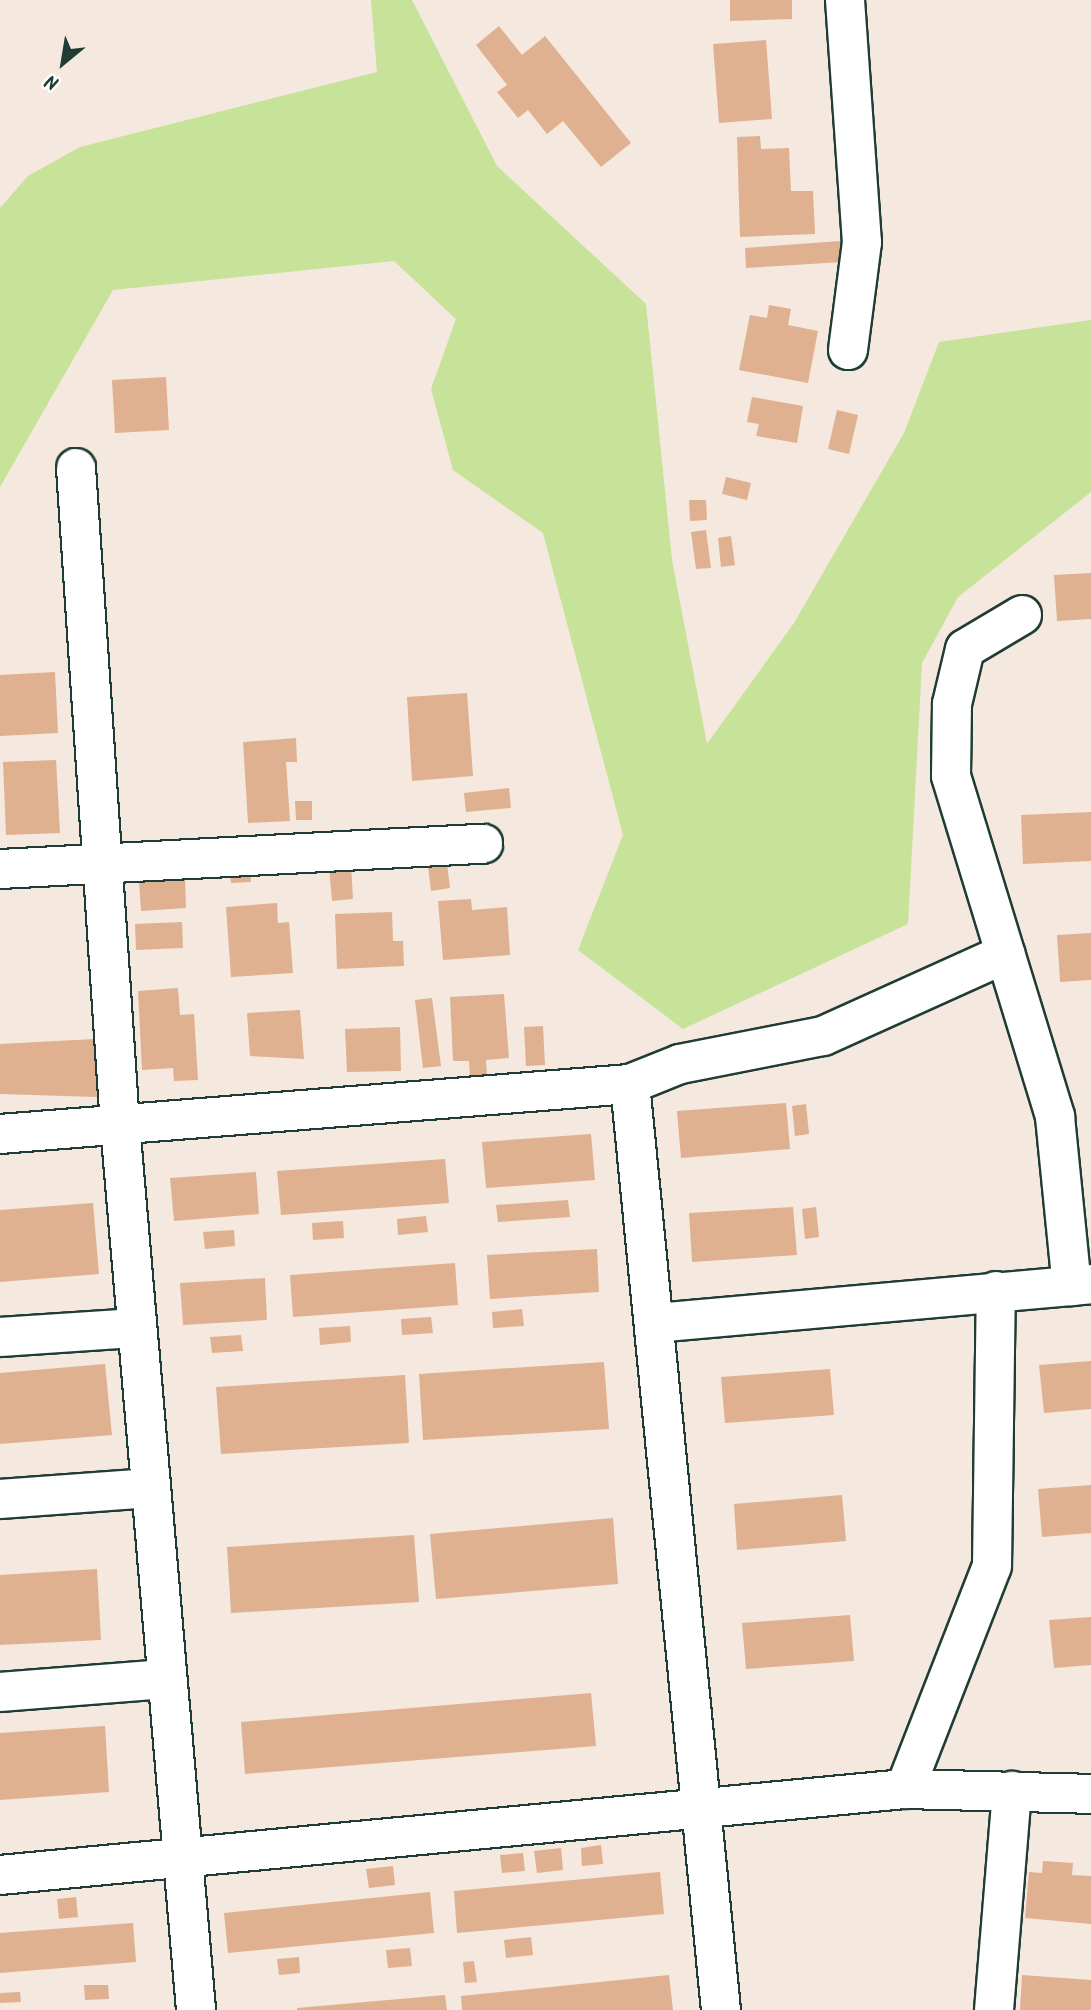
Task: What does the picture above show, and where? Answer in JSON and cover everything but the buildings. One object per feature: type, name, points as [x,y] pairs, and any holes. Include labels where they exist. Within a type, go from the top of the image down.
[{"type":"street","points":[[845,0],[862,242],[848,349]]},
{"type":"street","points":[[76,468],[107,863],[120,1125],[179,1858],[196,2010]]},
{"type":"street","points":[[656,1322],[1082,1285],[1055,1117],[951,776],[952,704],[965,649],[1023,615]]},
{"type":"street","points":[[0,869],[483,844]]},
{"type":"street","points":[[0,1134],[630,1084],[680,1064],[823,1036],[1005,954]]},
{"type":"street","points":[[630,1084],[656,1322],[721,2010]]},
{"type":"street","points":[[905,1788],[992,1566],[996,1291]]},
{"type":"street","points":[[0,1337],[136,1328]]},
{"type":"street","points":[[0,1499],[149,1488]]},
{"type":"street","points":[[0,1692],[164,1679]]},
{"type":"street","points":[[0,1875],[702,1805],[905,1788],[1091,1794]]},
{"type":"street","points":[[994,2010],[1012,1791]]},
{"type":"green space","points":[[371,0],[412,0],[497,166],[646,304],[672,560],[707,744],[794,623],[904,433],[939,342],[1091,320],[1091,492],[958,597],[922,663],[908,924],[683,1029],[578,950],[623,835],[543,533],[453,470],[431,389],[456,319],[394,261],[113,290],[0,487],[0,208],[28,176],[80,147],[377,72]]}]
